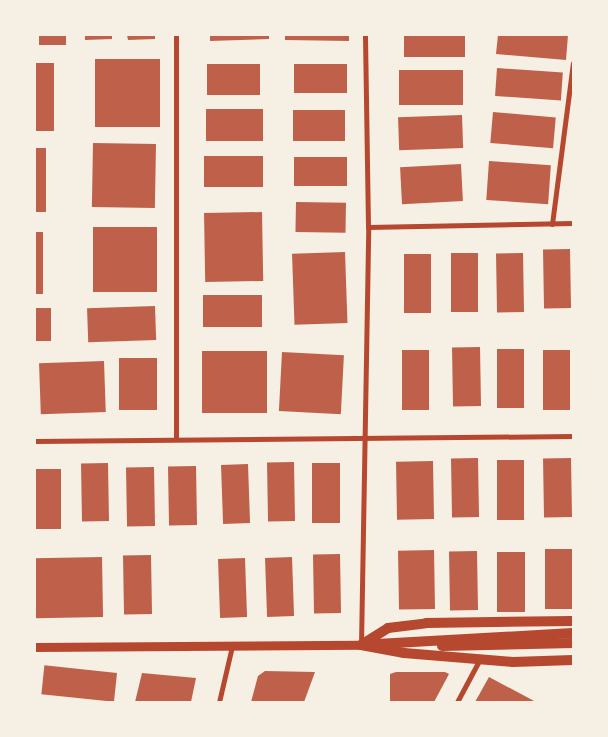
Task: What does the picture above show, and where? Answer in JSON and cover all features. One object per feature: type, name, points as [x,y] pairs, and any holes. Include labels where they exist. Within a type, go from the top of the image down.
[{"type":"main road","points":[[361,645],[388,628],[426,623],[573,621]]},
{"type":"main road","points":[[361,645],[573,633]]},
{"type":"main road","points":[[361,645],[573,643]]},
{"type":"main road","points":[[361,645],[404,653],[480,659],[573,660]]},
{"type":"street","points":[[176,35],[176,438]]},
{"type":"street","points":[[35,647],[361,645],[362,436],[368,227],[364,35]]},
{"type":"street","points":[[552,224],[573,63]]},
{"type":"street","points":[[368,227],[573,224]]},
{"type":"street","points":[[35,441],[362,436],[573,436]]},
{"type":"street","points":[[219,702],[232,646]]},
{"type":"street","points":[[457,702],[480,659]]},
{"type":"building","points":[[39,35],[66,35],[66,45],[39,45]]},
{"type":"building","points":[[85,35],[112,35],[112,39],[85,40]]},
{"type":"building","points":[[127,35],[155,35],[155,39],[128,40]]},
{"type":"building","points":[[210,35],[269,35],[269,39],[210,41]]},
{"type":"building","points":[[285,35],[349,35],[349,41],[285,40]]},
{"type":"building","points":[[404,35],[465,35],[465,57],[404,57]]},
{"type":"building","points":[[498,35],[568,35],[566,60],[496,54]]},
{"type":"building","points":[[95,59],[160,59],[160,127],[95,127]]},
{"type":"building","points":[[35,63],[54,63],[54,131],[35,131]]},
{"type":"building","points":[[207,64],[260,64],[260,95],[207,95]]},
{"type":"building","points":[[294,64],[347,64],[347,93],[294,93]]},
{"type":"building","points":[[497,68],[563,73],[561,101],[495,96]]},
{"type":"building","points":[[399,70],[463,70],[463,105],[399,105]]},
{"type":"building","points":[[206,109],[263,109],[263,141],[206,141]]},
{"type":"building","points":[[293,110],[345,110],[345,141],[293,141]]},
{"type":"building","points":[[493,112],[556,117],[553,148],[490,143]]},
{"type":"building","points":[[462,115],[463,148],[399,150],[398,117]]},
{"type":"building","points":[[93,143],[156,144],[155,208],[92,207]]},
{"type":"building","points":[[35,148],[46,148],[46,212],[35,212]]},
{"type":"building","points":[[204,156],[263,156],[263,187],[204,187]]},
{"type":"building","points":[[294,157],[347,157],[347,186],[294,186]]},
{"type":"building","points":[[489,161],[551,165],[548,204],[486,200]]},
{"type":"building","points":[[461,164],[463,201],[402,204],[400,167]]},
{"type":"building","points":[[296,202],[346,203],[345,233],[295,232]]},
{"type":"building","points":[[262,212],[263,281],[205,282],[204,213]]},
{"type":"building","points":[[93,227],[157,227],[157,292],[93,292]]},
{"type":"building","points":[[35,232],[43,232],[43,294],[35,294]]},
{"type":"building","points":[[543,249],[570,249],[571,308],[544,308]]},
{"type":"building","points":[[345,252],[347,323],[295,325],[292,254]]},
{"type":"building","points":[[451,253],[478,253],[478,312],[451,312]]},
{"type":"building","points":[[496,253],[523,253],[524,312],[497,312]]},
{"type":"building","points":[[404,254],[431,254],[431,313],[404,313]]},
{"type":"building","points":[[203,295],[262,295],[262,327],[203,327]]},
{"type":"building","points":[[155,306],[156,340],[88,342],[87,308]]},
{"type":"building","points":[[35,308],[51,308],[51,341],[35,341]]},
{"type":"building","points":[[452,347],[480,347],[481,406],[453,406]]},
{"type":"building","points":[[497,349],[524,349],[524,408],[497,408]]},
{"type":"building","points":[[402,350],[429,350],[429,410],[402,410]]},
{"type":"building","points":[[543,350],[570,350],[570,410],[543,410]]},
{"type":"building","points":[[202,351],[267,351],[267,413],[202,413]]},
{"type":"building","points":[[282,352],[344,355],[341,414],[279,411]]},
{"type":"building","points":[[119,358],[157,358],[157,410],[119,410]]},
{"type":"building","points":[[104,361],[106,412],[41,414],[39,363]]},
{"type":"building","points":[[451,458],[478,458],[479,517],[452,517]]},
{"type":"building","points":[[543,458],[571,458],[572,517],[544,517]]},
{"type":"building","points":[[497,460],[524,460],[524,520],[497,520]]},
{"type":"building","points":[[433,461],[434,519],[397,520],[396,462]]},
{"type":"building","points":[[267,462],[294,462],[295,521],[268,521]]},
{"type":"building","points":[[81,463],[108,463],[109,521],[82,521]]},
{"type":"building","points":[[312,463],[340,463],[340,523],[312,523]]},
{"type":"building","points":[[248,464],[250,523],[223,524],[221,465]]},
{"type":"building","points":[[168,466],[196,466],[197,525],[169,525]]},
{"type":"building","points":[[126,467],[154,467],[155,526],[127,526]]},
{"type":"building","points":[[35,469],[61,469],[61,529],[35,529]]},
{"type":"building","points":[[545,549],[572,549],[572,609],[545,609]]},
{"type":"building","points":[[434,550],[435,609],[399,610],[398,551]]},
{"type":"building","points":[[449,551],[477,551],[478,610],[450,610]]},
{"type":"building","points":[[497,552],[525,552],[525,612],[497,612]]},
{"type":"building","points":[[313,554],[340,554],[341,613],[314,613]]},
{"type":"building","points":[[123,555],[151,555],[152,614],[124,614]]},
{"type":"building","points":[[102,557],[103,617],[36,618],[35,558]]},
{"type":"building","points":[[292,557],[294,616],[267,617],[265,558]]},
{"type":"building","points":[[245,558],[247,617],[220,618],[218,559]]},
{"type":"building","points":[[44,665],[117,673],[114,702],[41,694]]},
{"type":"building","points":[[265,671],[315,672],[304,702],[251,702],[258,676]]},
{"type":"building","points":[[396,672],[445,672],[449,674],[434,702],[390,702],[390,674]]},
{"type":"building","points":[[142,673],[196,678],[191,702],[135,702]]},
{"type":"building","points":[[489,677],[536,702],[475,702]]}]
